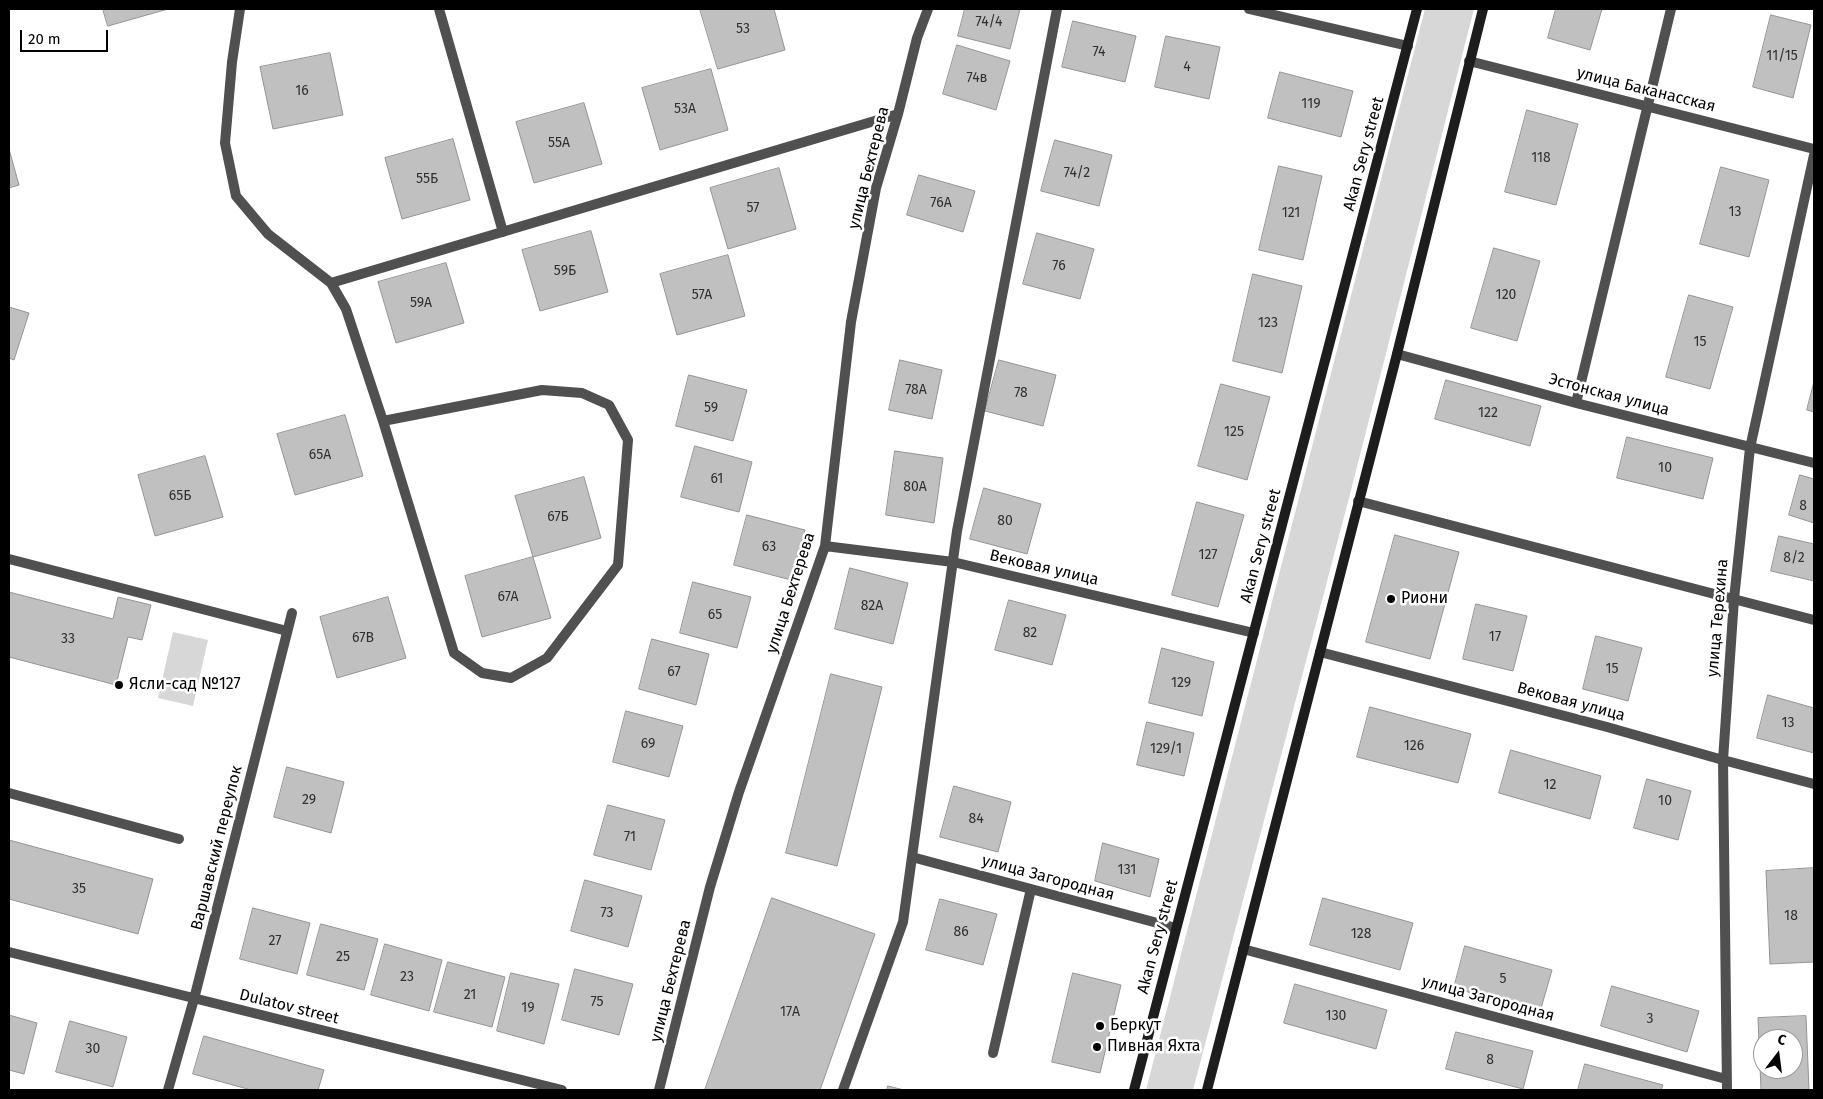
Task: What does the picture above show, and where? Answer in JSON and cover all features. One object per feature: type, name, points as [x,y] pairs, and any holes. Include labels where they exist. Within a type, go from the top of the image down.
[{"type":"street","points":[[240,9],[232,62],[225,143],[236,196],[268,234],[331,283],[346,308],[383,421],[454,653],[482,673],[511,678],[547,658],[618,565],[628,440],[609,405],[582,393],[542,390],[383,421]]},
{"type":"street","points":[[439,9],[503,232]]},
{"type":"street","name":"улица Бехтерева","points":[[658,1090],[710,887],[739,792],[825,546],[851,322],[876,188],[898,114],[917,38],[928,9]]},
{"type":"street","points":[[843,1090],[903,922],[957,531],[1057,9]]},
{"type":"street","points":[[1249,9],[1408,46]]},
{"type":"street","name":"Akan Sery street","points":[[1134,1090],[1417,9]]},
{"type":"street","points":[[1206,1090],[1397,354],[1483,9]]},
{"type":"street","points":[[1576,403],[1671,9]]},
{"type":"street","name":"улица Баканасская","points":[[1469,61],[1814,149]]},
{"type":"street","points":[[331,283],[898,114]]},
{"type":"street","name":"улица Терехина","points":[[1727,1090],[1723,760],[1734,599],[1750,448],[1814,156]]},
{"type":"street","name":"Эстонская улица","points":[[1397,354],[1576,403],[1814,464]]},
{"type":"street","points":[[1358,501],[1814,620]]},
{"type":"street","name":"Вековая улица","points":[[825,546],[953,562],[1254,633]]},
{"type":"street","points":[[9,559],[287,631]]},
{"type":"street","name":"Варшавский переулок","points":[[168,1090],[194,998],[292,613]]},
{"type":"street","name":"Вековая улица","points":[[1320,652],[1607,727],[1814,784]]},
{"type":"street","points":[[9,793],[179,839]]},
{"type":"street","name":"улица Загородная","points":[[912,857],[1176,928]]},
{"type":"street","points":[[993,1053],[1031,889]]},
{"type":"street","name":"улица Загородная","points":[[1243,949],[1726,1079]]},
{"type":"street","name":"Dulatov street","points":[[9,952],[562,1090]]},
{"type":"shaded area","points":[[1425,9],[1474,9],[1349,498],[1193,1090],[1146,1090]]},
{"type":"shaded area","points":[[173,632],[208,640],[193,706],[158,698]]},
{"type":"building","points":[[103,9],[168,9],[108,26]]},
{"type":"building","points":[[700,9],[774,9],[785,50],[718,69]]},
{"type":"building","points":[[965,9],[1020,9],[1010,49],[958,36]]},
{"type":"building","points":[[1556,9],[1602,9],[1590,50],[1548,38]]},
{"type":"building","points":[[1771,15],[1811,25],[1793,98],[1753,87]]},
{"type":"building","points":[[1073,21],[1136,36],[1125,82],[1062,67]]},
{"type":"building","points":[[1166,36],[1220,47],[1209,99],[1155,87]]},
{"type":"building","points":[[957,45],[1010,61],[996,110],[943,94]]},
{"type":"building","points":[[330,53],[343,115],[273,129],[260,67]]},
{"type":"building","points":[[711,69],[728,130],[660,150],[642,88]]},
{"type":"building","points":[[1280,72],[1353,91],[1341,137],[1268,118]]},
{"type":"building","points":[[584,103],[602,164],[534,183],[516,122]]},
{"type":"building","points":[[1527,110],[1578,124],[1556,205],[1505,192]]},
{"type":"building","points":[[453,139],[470,200],[402,219],[385,158]]},
{"type":"building","points":[[1055,140],[1112,155],[1099,206],[1041,191]]},
{"type":"building","points":[[9,149],[19,185],[9,188]]},
{"type":"building","points":[[1279,166],[1322,176],[1303,260],[1259,250]]},
{"type":"building","points":[[1721,167],[1769,180],[1749,257],[1700,244]]},
{"type":"building","points":[[779,168],[796,229],[728,249],[710,188]]},
{"type":"building","points":[[919,175],[975,191],[963,232],[907,215]]},
{"type":"building","points":[[591,231],[608,292],[540,311],[522,250]]},
{"type":"building","points":[[1037,233],[1094,249],[1080,299],[1023,284]]},
{"type":"building","points":[[1494,248],[1540,261],[1517,341],[1471,328]]},
{"type":"building","points":[[728,255],[745,316],[677,335],[660,274]]},
{"type":"building","points":[[446,263],[464,323],[396,343],[378,282]]},
{"type":"building","points":[[1253,274],[1302,286],[1282,373],[1233,361]]},
{"type":"building","points":[[1689,295],[1733,307],[1710,389],[1666,377]]},
{"type":"building","points":[[9,307],[29,313],[14,360],[9,358]]},
{"type":"building","points":[[900,360],[942,370],[932,419],[889,410]]},
{"type":"building","points":[[999,360],[1056,375],[1043,426],[985,411]]},
{"type":"building","points":[[689,375],[747,390],[733,441],[676,426]]},
{"type":"building","points":[[1446,380],[1541,406],[1530,446],[1435,419]]},
{"type":"building","points":[[1814,382],[1814,412],[1807,410]]},
{"type":"building","points":[[1221,384],[1270,397],[1247,480],[1198,466]]},
{"type":"building","points":[[345,415],[363,476],[295,495],[277,434]]},
{"type":"building","points":[[1627,437],[1713,458],[1703,499],[1617,478]]},
{"type":"building","points":[[695,446],[752,462],[739,512],[681,497]]},
{"type":"building","points":[[895,451],[943,458],[934,523],[886,515]]},
{"type":"building","points":[[205,456],[223,517],[155,536],[138,475]]},
{"type":"building","points":[[1800,475],[1814,479],[1814,523],[1789,515]]},
{"type":"building","points":[[584,477],[601,538],[533,557],[515,496]]},
{"type":"building","points":[[984,488],[1041,504],[1027,554],[970,539]]},
{"type":"building","points":[[1197,502],[1244,515],[1218,607],[1172,595]]},
{"type":"building","points":[[747,515],[805,530],[791,580],[734,565]]},
{"type":"building","points":[[1395,535],[1459,552],[1430,659],[1366,642]]},
{"type":"building","points":[[1779,536],[1814,544],[1814,581],[1771,571]]},
{"type":"building","points":[[533,557],[551,618],[482,637],[465,576]]},
{"type":"building","points":[[850,568],[908,583],[893,644],[835,629]]},
{"type":"building","points":[[693,582],[751,597],[737,648],[680,633]]},
{"type":"building","points":[[9,592],[113,619],[118,597],[151,605],[142,640],[128,637],[116,685],[9,657]]},
{"type":"building","points":[[388,597],[406,658],[337,678],[320,617]]},
{"type":"building","points":[[1009,600],[1066,615],[1052,665],[995,650]]},
{"type":"building","points":[[1476,604],[1527,616],[1513,671],[1463,659]]},
{"type":"building","points":[[1596,636],[1642,648],[1628,701],[1583,689]]},
{"type":"building","points":[[652,639],[709,654],[696,705],[639,689]]},
{"type":"building","points":[[1162,648],[1214,662],[1202,716],[1149,703]]},
{"type":"building","points":[[831,674],[882,687],[837,866],[786,853]]},
{"type":"building","points":[[1768,695],[1814,708],[1814,753],[1757,738]]},
{"type":"building","points":[[1370,707],[1471,734],[1458,783],[1357,757]]},
{"type":"building","points":[[626,711],[683,726],[669,777],[613,762]]},
{"type":"building","points":[[1147,722],[1194,733],[1184,776],[1137,765]]},
{"type":"building","points":[[1511,750],[1601,776],[1590,819],[1499,793]]},
{"type":"building","points":[[287,767],[344,782],[331,833],[274,817]]},
{"type":"building","points":[[1647,779],[1691,791],[1678,840],[1634,828]]},
{"type":"building","points":[[954,786],[1011,802],[998,852],[940,837]]},
{"type":"building","points":[[608,805],[665,820],[651,870],[594,855]]},
{"type":"building","points":[[9,840],[153,879],[138,934],[9,899]]},
{"type":"building","points":[[1103,843],[1159,859],[1150,897],[1095,881]]},
{"type":"building","points":[[1814,868],[1814,962],[1770,964],[1766,871]]},
{"type":"building","points":[[585,880],[642,896],[628,947],[571,931]]},
{"type":"building","points":[[772,898],[875,934],[820,1090],[705,1090]]},
{"type":"building","points":[[1323,898],[1413,923],[1400,970],[1310,945]]},
{"type":"building","points":[[940,899],[997,914],[983,965],[926,950]]},
{"type":"building","points":[[253,908],[310,923],[297,974],[240,959]]},
{"type":"building","points":[[321,924],[378,939],[364,990],[307,975]]},
{"type":"building","points":[[385,944],[442,960],[429,1011],[371,995]]},
{"type":"building","points":[[1465,946],[1552,970],[1540,1012],[1454,988]]},
{"type":"building","points":[[448,962],[505,977],[492,1027],[434,1012]]},
{"type":"building","points":[[575,969],[633,984],[619,1035],[562,1020]]},
{"type":"building","points":[[511,973],[559,984],[544,1044],[497,1031]]},
{"type":"building","points":[[1073,973],[1121,985],[1100,1073],[1052,1062]]},
{"type":"building","points":[[1295,984],[1387,1010],[1376,1049],[1284,1023]]},
{"type":"building","points":[[1612,986],[1699,1011],[1687,1052],[1601,1026]]},
{"type":"building","points":[[9,1015],[37,1023],[24,1074],[9,1070]]},
{"type":"building","points":[[1806,1016],[1809,1090],[1761,1090],[1761,1079],[1803,1079],[1803,1029],[1758,1029],[1758,1018]]},
{"type":"building","points":[[70,1021],[127,1037],[113,1087],[56,1072]]},
{"type":"building","points":[[1456,1032],[1533,1051],[1523,1089],[1446,1069]]},
{"type":"building","points":[[204,1036],[324,1070],[318,1090],[251,1090],[193,1074]]},
{"type":"building","points":[[1585,1064],[1663,1085],[1661,1090],[1578,1090]]},
{"type":"building","points":[[888,1086],[904,1090],[887,1090]]},
{"type":"place","name":"Риони","points":[[1391,599]]},
{"type":"place","name":"Ясли-сад №127","points":[[119,685]]},
{"type":"place","name":"Беркут","points":[[1100,1026]]},
{"type":"place","name":"Пивная Яхта","points":[[1097,1047]]}]
